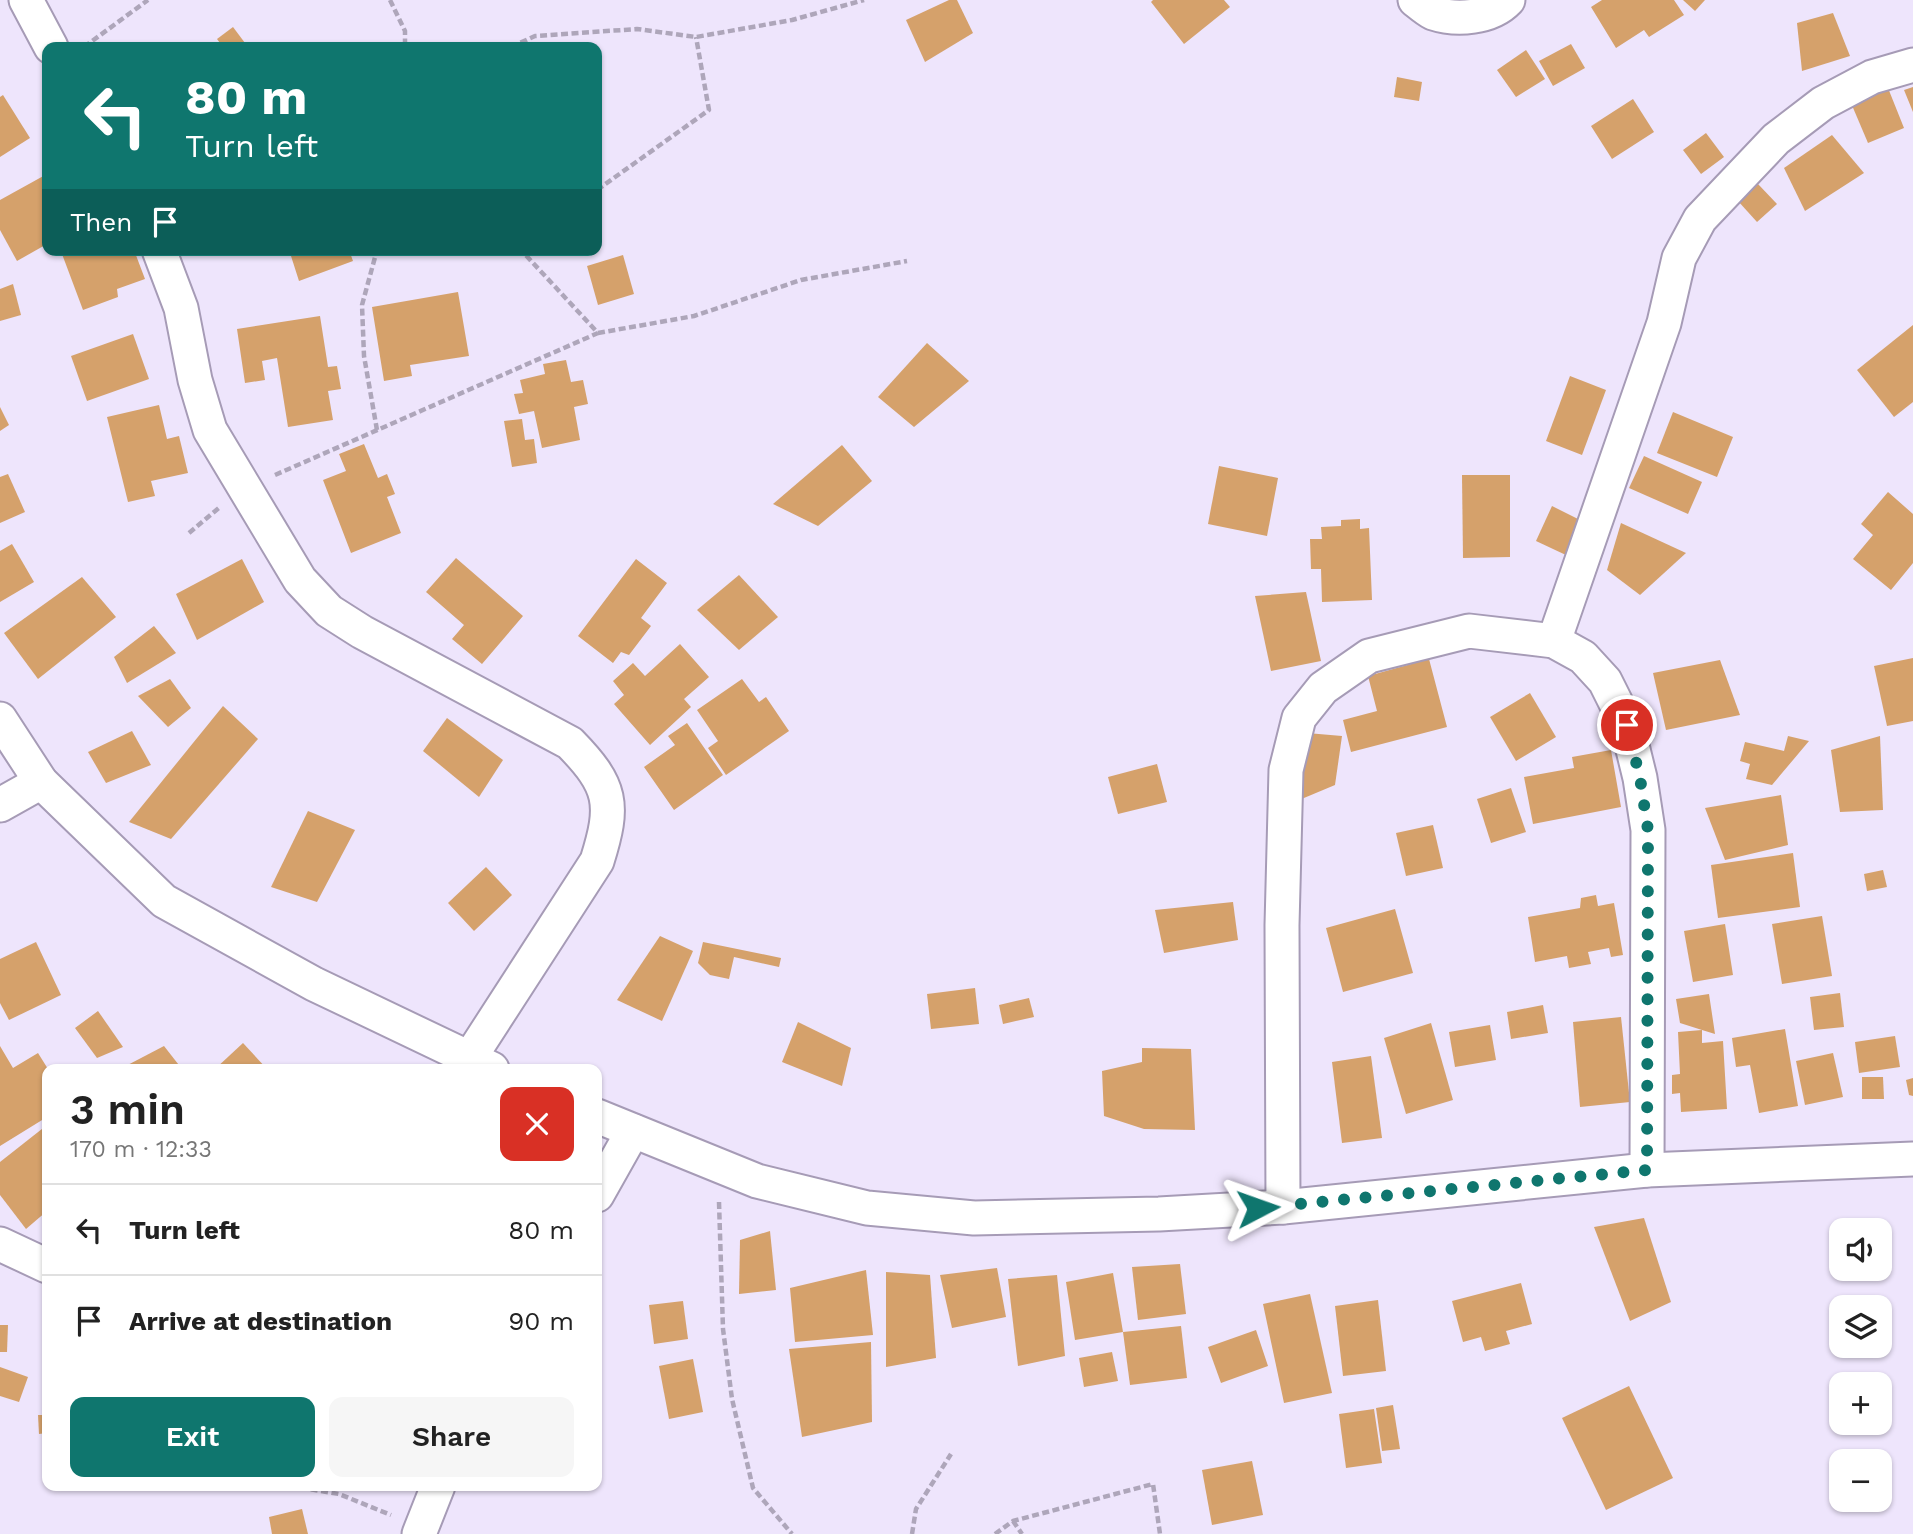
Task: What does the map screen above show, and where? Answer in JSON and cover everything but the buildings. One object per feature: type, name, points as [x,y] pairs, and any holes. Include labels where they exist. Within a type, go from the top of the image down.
[{"type":"street","points":[[26,0],[48,42]]},
{"type":"street","points":[[1415,0],[1432,12],[1465,17],[1499,9],[1508,0]]},
{"type":"street","points":[[1554,641],[1664,323],[1679,258],[1700,219],[1776,139],[1823,103],[1872,77],[1913,65]]},
{"type":"street","points":[[0,719],[41,782],[164,901],[314,984],[481,1064],[597,861],[606,833],[608,800],[594,768],[570,743],[362,632],[330,611],[300,580],[211,430],[195,380],[181,308],[161,256]]},
{"type":"street","points":[[1283,1207],[1282,925],[1286,769],[1299,718],[1323,688],[1369,656],[1469,631],[1554,641],[1583,657],[1605,681],[1627,725],[1640,778],[1648,830],[1647,1170]]},
{"type":"street","points":[[0,805],[41,782]]},
{"type":"street","points":[[602,1117],[757,1181],[867,1208],[974,1218],[1159,1214],[1283,1207],[1647,1170],[1913,1159]]},
{"type":"street","points":[[602,1186],[633,1131]]},
{"type":"street","points":[[0,1244],[42,1264]]},
{"type":"street","points":[[420,1531],[436,1491]]},
{"type":"path","points":[[90,42],[148,0]]},
{"type":"path","points":[[390,0],[405,31],[405,42]]},
{"type":"path","points":[[522,42],[535,36],[637,29],[696,37],[792,20],[864,0]]},
{"type":"path","points":[[602,186],[709,110],[696,37]]},
{"type":"path","points":[[375,256],[362,305],[364,356],[377,430]]},
{"type":"path","points":[[527,256],[598,333]]},
{"type":"path","points":[[189,533],[244,488],[598,333],[694,316],[801,280],[907,261]]},
{"type":"path","points":[[719,1196],[723,1329],[732,1399],[753,1488],[792,1534]]},
{"type":"path","points":[[912,1534],[916,1509],[951,1454]]},
{"type":"path","points":[[995,1534],[1013,1521],[1153,1484],[1160,1534]]},
{"type":"path","points":[[321,1491],[339,1494],[420,1531]]},
{"type":"path","points":[[1013,1521],[1022,1534]]},
{"type":"route","points":[[1258,1208],[1647,1170],[1648,830],[1640,778],[1627,725]]}]
